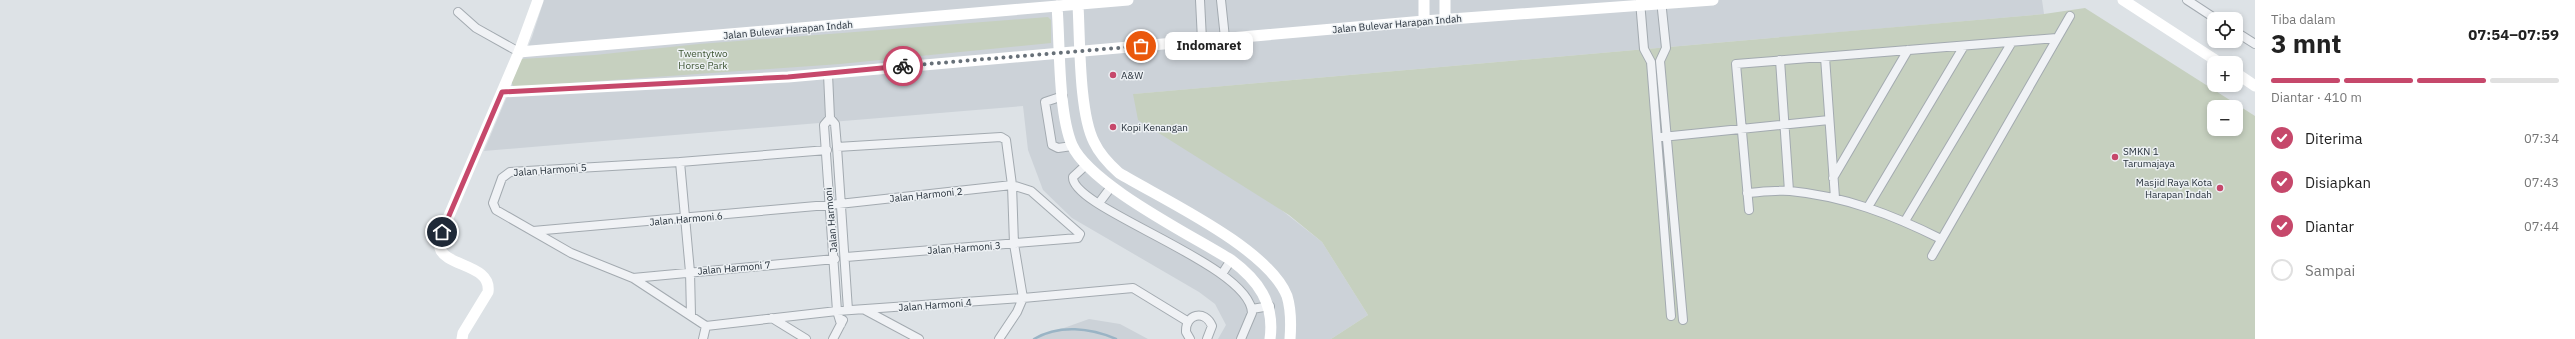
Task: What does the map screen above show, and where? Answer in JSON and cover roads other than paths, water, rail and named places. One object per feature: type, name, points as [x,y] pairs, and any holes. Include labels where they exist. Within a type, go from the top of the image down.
[{"type":"street","points":[[462,339],[463,333],[488,292],[489,287],[482,275],[444,254],[440,243],[442,232],[519,52],[538,0]]},
{"type":"street","name":"Jalan Bulevar Harapan Indah","points":[[519,52],[1128,0]]},
{"type":"street","points":[[1200,0],[1202,40]]},
{"type":"street","points":[[1222,0],[1225,38]]},
{"type":"street","points":[[1424,0],[1424,21]]},
{"type":"street","points":[[1445,0],[1445,20]]},
{"type":"street","name":"Jalan Bulevar Harapan Indah","points":[[502,92],[828,74],[1061,52],[1424,21],[1641,3],[1713,0]]},
{"type":"street","points":[[2123,0],[2209,56]]},
{"type":"street","points":[[2187,0],[2207,13]]},
{"type":"street","points":[[1661,2],[1666,48],[1660,61],[1683,320]]},
{"type":"street","points":[[1641,3],[1644,49],[1651,62],[1672,316]]},
{"type":"street","points":[[1078,5],[1086,120],[1093,142],[1105,161],[1119,173],[1246,248],[1272,271],[1287,297],[1291,325],[1290,339]]},
{"type":"street","points":[[1057,6],[1065,122],[1072,146],[1086,165],[1110,187],[1231,260],[1248,273],[1261,288],[1270,306],[1270,339]]},
{"type":"street","points":[[458,12],[476,28],[519,52]]},
{"type":"street","points":[[1932,256],[2070,16]]},
{"type":"street","points":[[2243,36],[2255,44]]},
{"type":"street","points":[[1748,210],[1736,64],[2057,38]]},
{"type":"street","points":[[1905,221],[2012,42]]},
{"type":"street","points":[[1868,207],[1964,46]]},
{"type":"street","points":[[1833,178],[1908,50]]},
{"type":"street","points":[[1825,57],[1835,198]]},
{"type":"street","points":[[1780,60],[1789,191]]},
{"type":"street","points":[[1651,62],[1660,61]]},
{"type":"street","name":"Jalan Harmoni","points":[[828,74],[830,118],[835,124],[837,146],[839,204],[846,257],[848,310]]},
{"type":"street","points":[[2243,78],[2255,86]]},
{"type":"street","points":[[1063,96],[1045,102],[1052,145],[1058,148],[1072,146]]},
{"type":"street","name":"Jalan Harmoni","points":[[830,118],[824,125],[829,205],[835,259],[837,311],[841,324]]},
{"type":"street","points":[[1658,137],[1829,120]]},
{"type":"street","points":[[837,146],[1002,137],[1007,142],[1012,185],[1014,244],[1023,298],[1017,312],[999,339]]},
{"type":"street","name":"Jalan Harmoni 5","points":[[706,326],[633,278],[571,253],[496,210],[493,203],[502,178],[510,172],[680,162],[826,150]]},
{"type":"street","points":[[680,162],[683,219],[690,272],[691,315]]},
{"type":"street","points":[[1086,165],[1073,177],[1072,181],[1099,203],[1222,274],[1243,291],[1252,309],[1250,320],[1241,339]]},
{"type":"street","name":"Jalan Harmoni 2","points":[[839,204],[1012,185]]},
{"type":"street","name":"Jalan Harmoni 3","points":[[846,257],[1078,238],[1080,235],[1031,191],[1012,185]]},
{"type":"street","points":[[1099,203],[1110,187]]},
{"type":"street","points":[[1747,193],[1789,191],[1835,198],[1868,207],[1905,221],[1941,239]]},
{"type":"street","name":"Jalan Harmoni 6","points":[[533,231],[683,219],[839,204]]},
{"type":"street","name":"Jalan Harmoni 7","points":[[633,278],[835,259]]},
{"type":"street","points":[[1222,274],[1231,260]]},
{"type":"street","name":"Jalan Harmoni 4","points":[[706,326],[848,310],[1023,298],[1133,288],[1187,321]]},
{"type":"street","points":[[1252,309],[1270,306]]},
{"type":"street","points":[[834,339],[848,310]]},
{"type":"street","points":[[865,310],[919,339]]},
{"type":"street","points":[[1190,339],[1186,332],[1187,321],[1196,315],[1206,317],[1212,326],[1207,339]]},
{"type":"street","points":[[772,318],[806,339]]},
{"type":"street","points":[[702,339],[706,326]]},
{"type":"waterway","points":[[1034,339],[1054,331],[1075,329],[1096,332],[1116,339]]},
{"type":"place","name":"Indomaret","points":[[1141,46]]},
{"type":"place","name":"A&W","points":[[1113,75]]},
{"type":"place","name":"Kopi Kenangan","points":[[1113,127]]},
{"type":"place","name":"SMKN 1 Tarumajaya","points":[[2115,157]]},
{"type":"place","name":"Masjid Raya Kota Harapan Indah","points":[[2220,188]]},
{"type":"park label","name":"Twentytwo Horse Park","points":[[703,58]]}]
